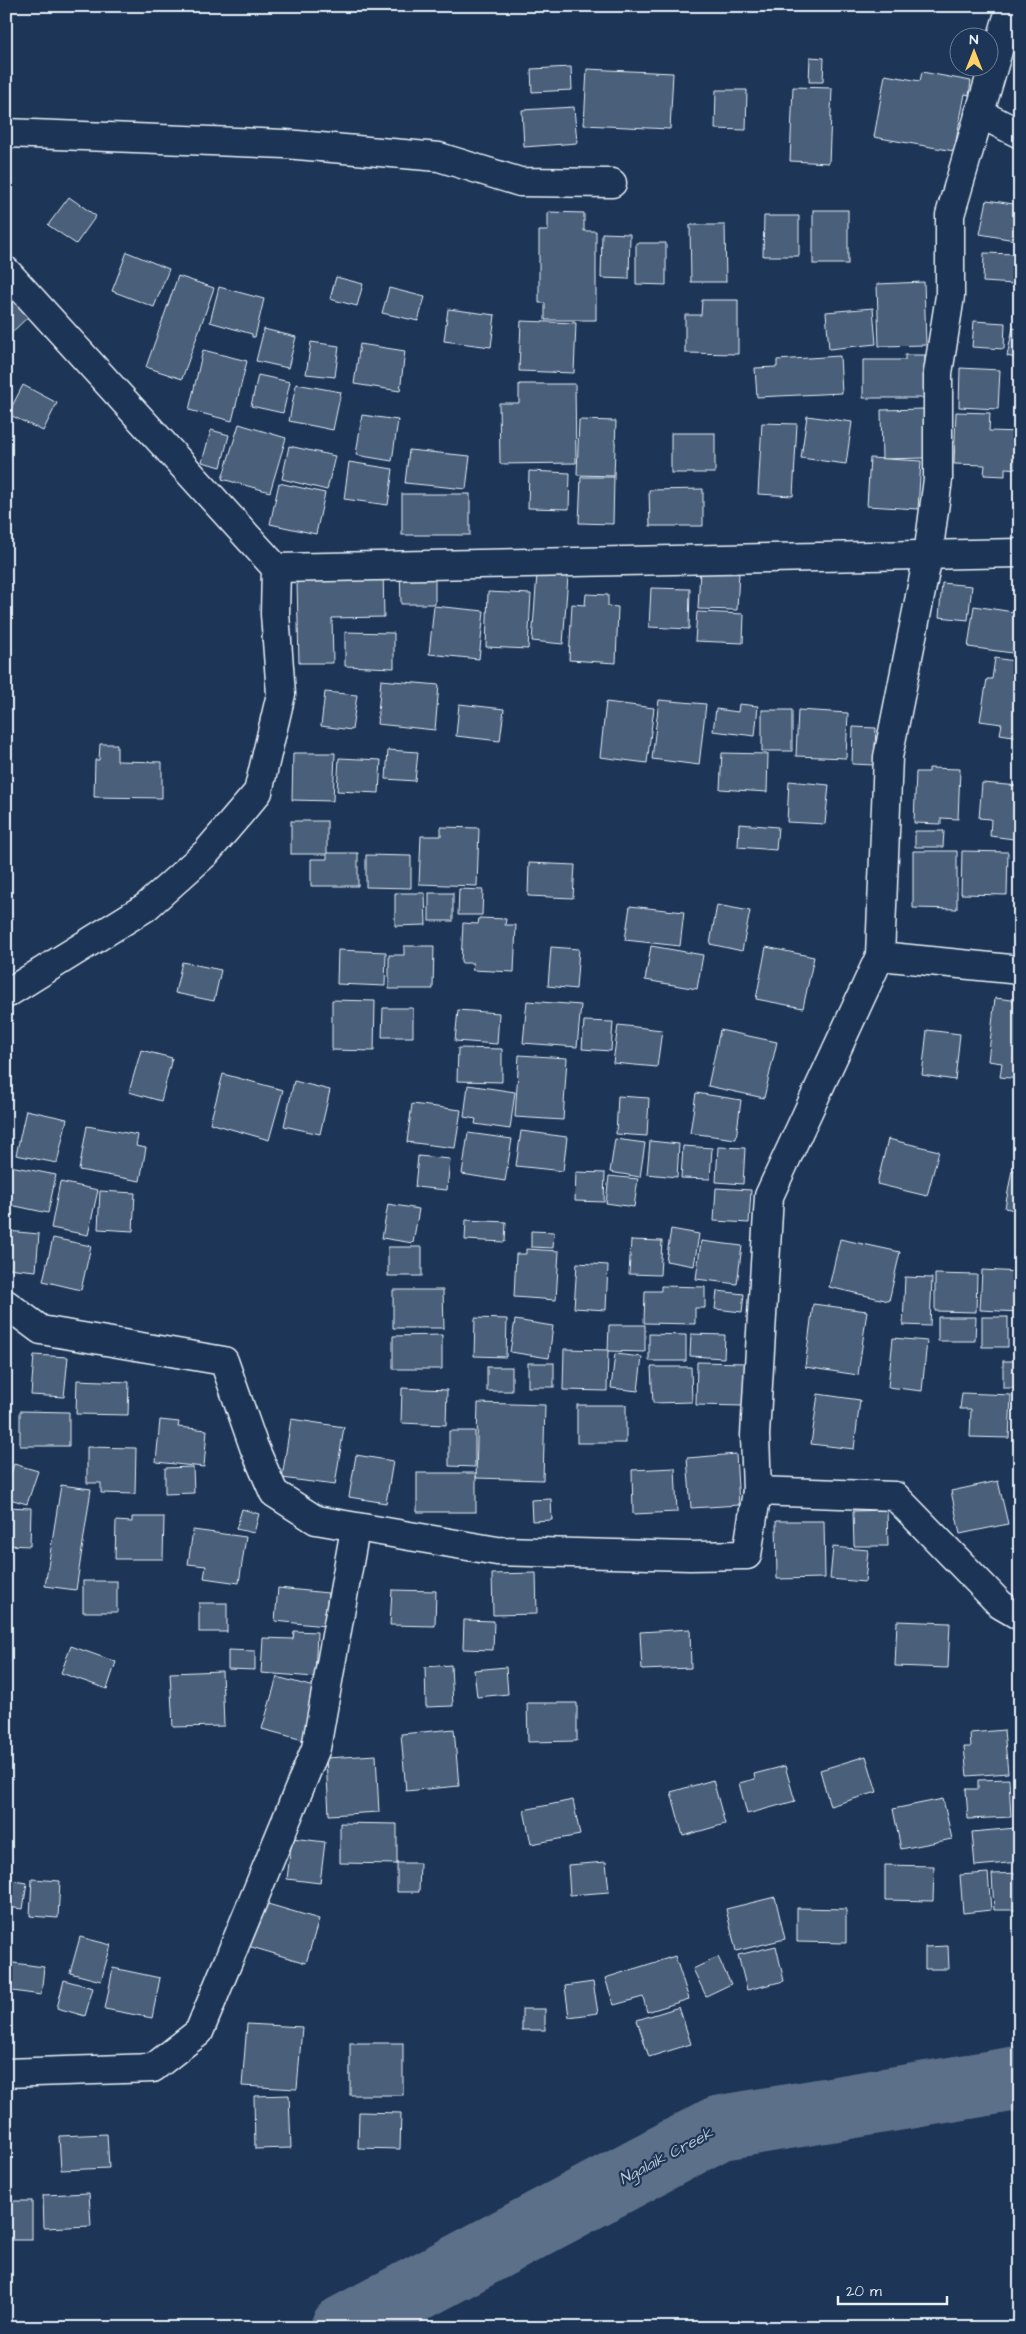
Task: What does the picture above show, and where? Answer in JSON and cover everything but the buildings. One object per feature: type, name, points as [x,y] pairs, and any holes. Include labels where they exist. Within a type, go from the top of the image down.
[{"type":"street","points":[[6,1304],[41,1330],[224,1361],[254,1447],[274,1493],[316,1520],[355,1529],[497,1551],[690,1556],[747,1555],[757,1491],[755,1435],[770,1196],[880,956],[888,757],[928,556],[938,479],[938,373],[950,296],[950,215],[1011,6]]},
{"type":"street","points":[[979,113],[1020,134]]},
{"type":"street","points":[[6,133],[295,145],[439,156],[520,182],[612,183]]},
{"type":"street","points":[[6,271],[276,568],[275,614],[281,694],[258,792],[206,852],[146,907],[6,994]]},
{"type":"street","points":[[276,568],[1020,553]]},
{"type":"street","points":[[880,956],[1020,970]]},
{"type":"street","points":[[757,1491],[895,1496],[1001,1604],[1020,1616]]},
{"type":"street","points":[[6,2073],[153,2068],[199,2032],[316,1748],[355,1529]]},
{"type":"waterway","name":"Ngalaik Creek","points":[[343,2328],[719,2128],[1020,2078]]}]
